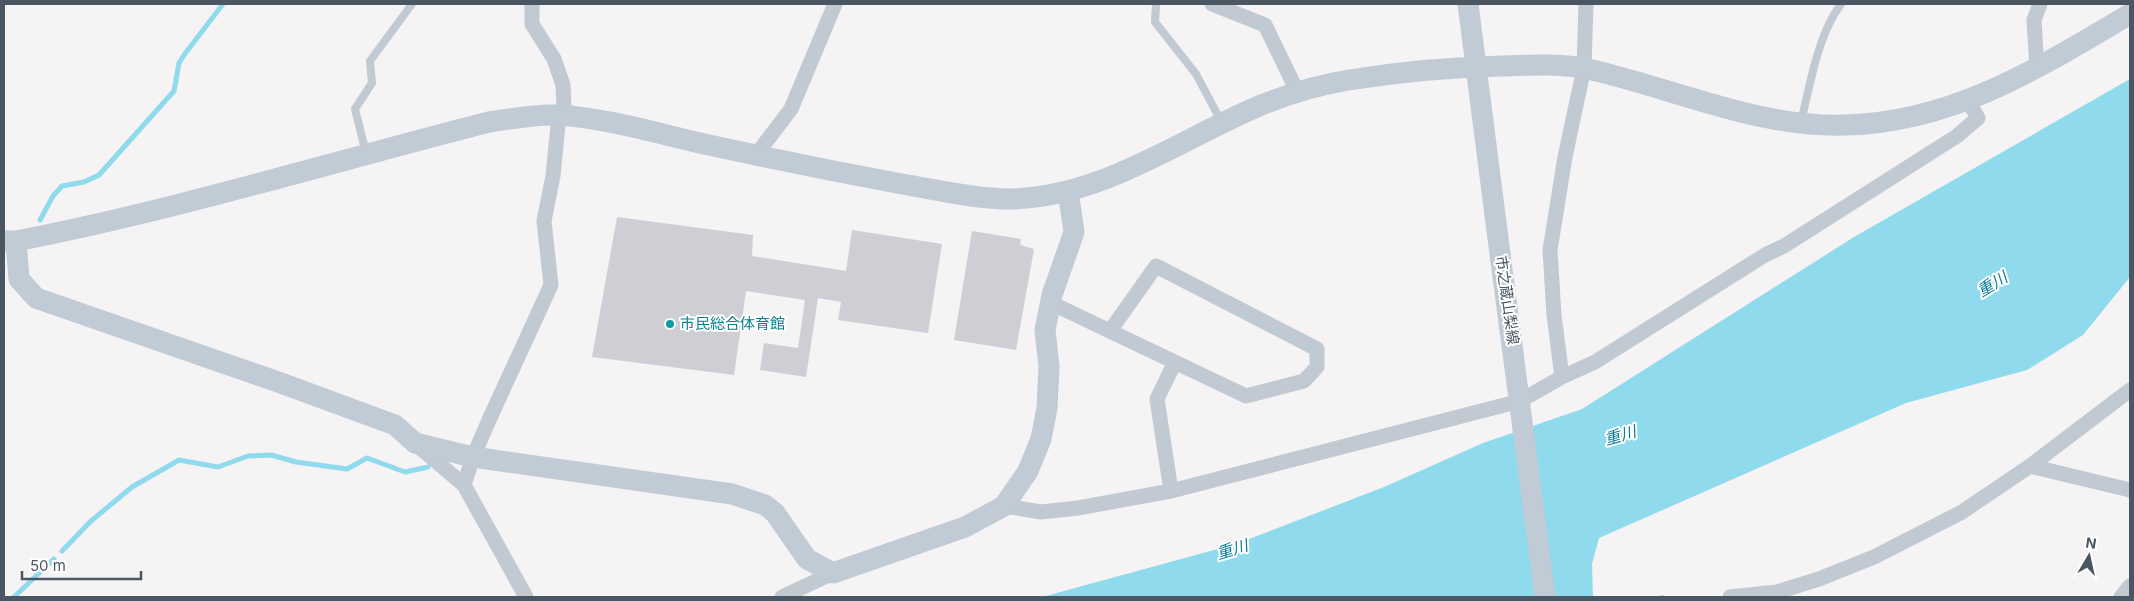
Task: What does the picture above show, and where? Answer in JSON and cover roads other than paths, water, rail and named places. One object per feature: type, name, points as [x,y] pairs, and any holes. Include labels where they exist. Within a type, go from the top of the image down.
[{"type":"street","points":[[464,485],[473,457],[551,285],[544,221],[553,176],[559,115],[564,109],[563,85],[554,59],[532,24],[532,4]]},
{"type":"street","points":[[756,155],[791,109],[835,4]]},
{"type":"street","points":[[1212,4],[1265,25],[1297,91]]},
{"type":"street","name":"市之蔵山梨線","points":[[1468,4],[1486,157],[1521,406],[1545,597]]},
{"type":"street","points":[[1562,377],[1554,315],[1550,250],[1565,157],[1584,68],[1586,4]]},
{"type":"street","points":[[2037,69],[2034,20],[2040,4]]},
{"type":"street","points":[[526,597],[464,485],[395,425],[281,383],[36,298],[19,279],[10,241],[83,228],[177,205],[366,153],[489,122],[533,116],[559,115],[602,122],[799,165],[980,197],[1013,199],[1068,191],[1103,181],[1256,107],[1297,91],[1344,81],[1430,69],[1537,65],[1584,68],[1745,112],[1801,122],[1845,125],[1894,120],[1968,101],[2037,69],[2130,14]]},
{"type":"street","points":[[1004,506],[1040,512],[1171,491],[1521,406],[1562,377],[1595,362],[1958,136],[1978,118],[1968,101]]},
{"type":"street","points":[[782,597],[834,573],[965,527],[1004,506],[1028,471],[1041,439],[1047,408],[1049,367],[1045,330],[1051,303],[1074,232],[1068,191]]},
{"type":"street","points":[[1051,303],[1246,396],[1304,381],[1317,367],[1317,350],[1156,266],[1110,331]]},
{"type":"street","points":[[1171,491],[1157,399],[1175,362]]},
{"type":"street","points":[[1730,597],[1777,592],[1819,578],[1874,557],[1962,512],[2030,466],[2130,390]]},
{"type":"street","points":[[415,443],[473,457],[732,494],[765,505],[775,513],[806,560],[834,573]]},
{"type":"street","points":[[2030,466],[2130,490]]},
{"type":"street","points":[[2121,597],[2130,586]]},
{"type":"lane","points":[[366,153],[355,109],[372,83],[370,61],[412,4]]},
{"type":"lane","points":[[1156,4],[1154,22],[1196,74],[1223,124]]},
{"type":"lane","points":[[1801,122],[1816,62],[1832,15],[1841,4]]},
{"type":"water","name":"重川","points":[[2130,79],[2130,277],[2083,335],[2027,370],[1906,403],[1599,538],[1592,564],[1593,597],[1042,597],[1236,544],[1384,487],[1483,443],[1582,409],[1854,237]]},
{"type":"waterway","points":[[40,220],[53,196],[62,186],[84,182],[99,175],[174,91],[179,63],[223,4]]},
{"type":"waterway","points":[[62,551],[91,521],[132,487],[179,460],[218,467],[248,456],[271,455],[296,462],[347,469],[367,458],[405,472],[428,467]]},
{"type":"waterway","points":[[14,597],[54,559]]},
{"type":"place","name":"市民総合体育館","points":[[670,324]]}]
